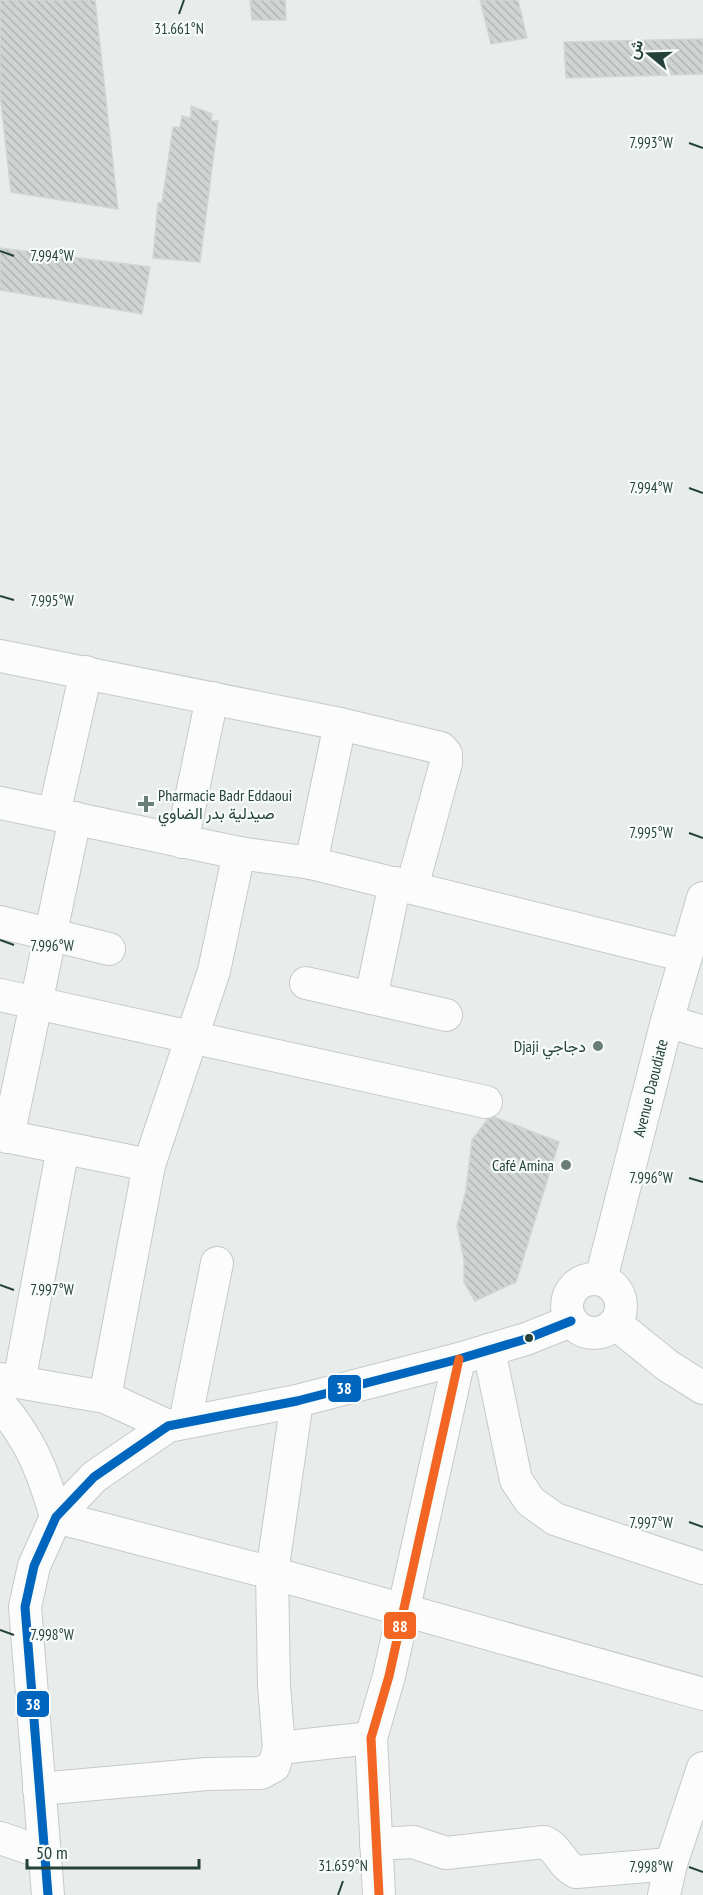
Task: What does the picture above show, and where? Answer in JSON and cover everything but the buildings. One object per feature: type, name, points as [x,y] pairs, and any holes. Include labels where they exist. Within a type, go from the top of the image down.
[{"type":"street","points":[[0,656],[340,724],[441,748],[446,754],[446,763],[404,885],[370,998]]},
{"type":"street","points":[[86,672],[50,933],[36,1003],[4,1136],[149,1165]]},
{"type":"street","points":[[182,842],[212,698]]},
{"type":"street","points":[[311,863],[340,724]]},
{"type":"street","points":[[0,803],[239,853],[311,863],[692,952]]},
{"type":"street","points":[[105,1397],[149,1165],[214,971],[239,853]]},
{"type":"street","name":"Avenue Daoudiate","points":[[601,1280],[667,1021],[692,952],[703,898]]},
{"type":"street","points":[[0,922],[109,949]]},
{"type":"street","points":[[306,983],[446,1015]]},
{"type":"street","points":[[0,995],[486,1102]]},
{"type":"street","points":[[667,1021],[703,1032]]},
{"type":"street","points":[[56,1517],[44,1472],[15,1422],[6,1388],[63,1148]]},
{"type":"street","points":[[177,1424],[217,1263]]},
{"type":"street","points":[[588,1279],[601,1280],[611,1284],[622,1303],[616,1324],[605,1332],[593,1334],[580,1330],[571,1322],[567,1309],[569,1296],[576,1285],[588,1279]]},
{"type":"street","points":[[48,1895],[25,1607],[34,1566],[56,1517],[94,1477],[177,1424],[297,1401],[459,1359],[571,1322]]},
{"type":"street","points":[[616,1324],[668,1366],[703,1388]]},
{"type":"street","points":[[489,1350],[516,1480],[530,1501],[555,1519],[703,1568]]},
{"type":"street","points":[[379,1895],[370,1738],[389,1676],[459,1359]]},
{"type":"street","points":[[6,1388],[105,1397],[177,1424]]},
{"type":"street","points":[[39,1790],[207,1774],[261,1773],[274,1766],[279,1748],[274,1686],[272,1573],[297,1401]]},
{"type":"street","points":[[56,1517],[272,1573],[703,1694]]},
{"type":"street","points":[[279,1748],[370,1738]]},
{"type":"street","points":[[664,1895],[671,1864],[703,1768]]},
{"type":"street","points":[[0,1838],[44,1853]]},
{"type":"street","points":[[376,1845],[413,1842],[446,1853],[544,1842],[555,1847],[567,1868],[576,1872],[671,1864]]},
{"type":"transit line","name":"38","points":[[48,1895],[25,1607],[34,1566],[56,1517],[94,1477],[168,1426],[297,1401],[459,1359],[526,1339],[571,1321]]},
{"type":"transit line","name":"88","points":[[379,1895],[371,1738],[389,1676],[459,1359]]},
{"type":"place","name":"Pharmacie Badr Eddaoui صيدلية بدر الضاوي","points":[[146,804]]},
{"type":"place","name":"Djaji دجاجي","points":[[598,1046]]},
{"type":"place","name":"Café Amina","points":[[566,1165]]}]
